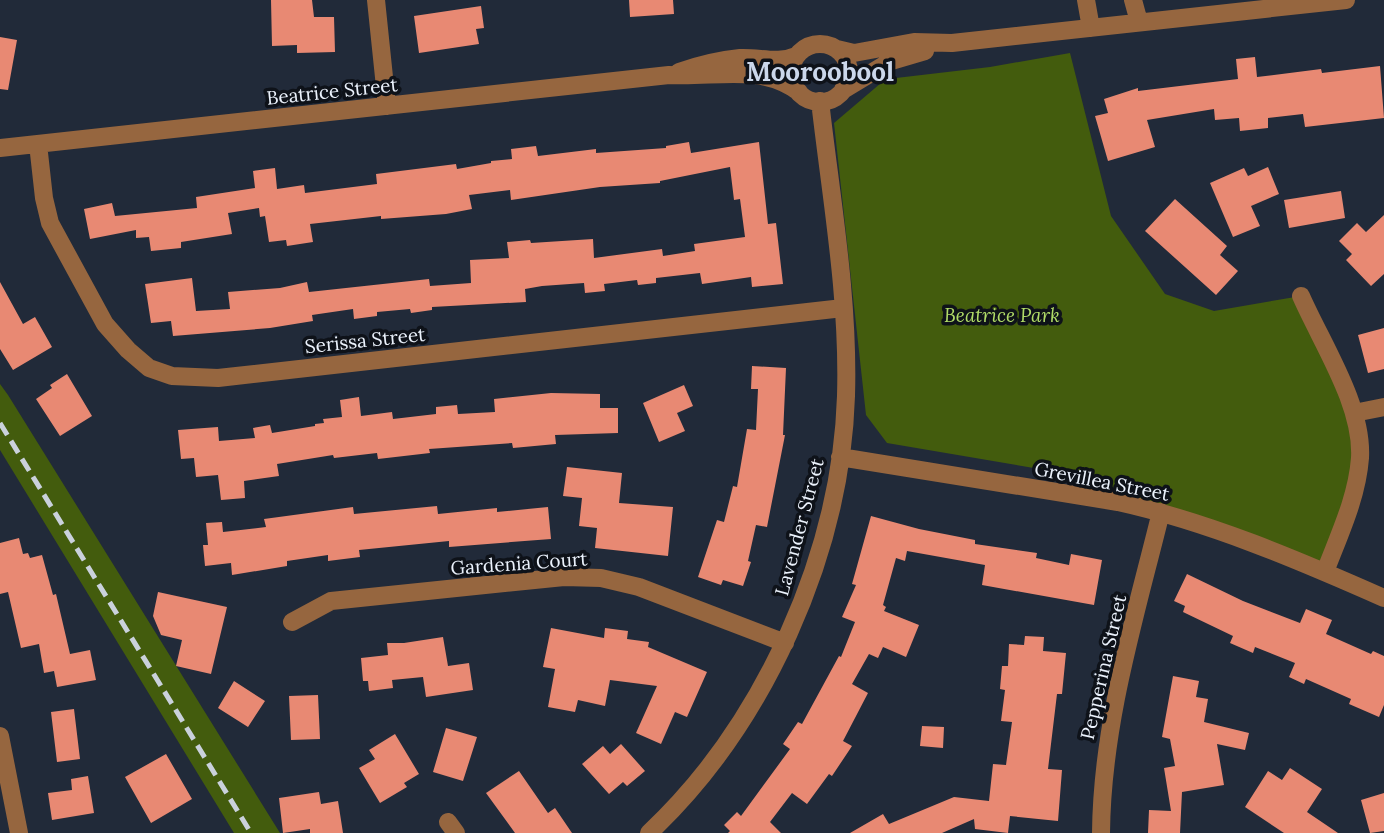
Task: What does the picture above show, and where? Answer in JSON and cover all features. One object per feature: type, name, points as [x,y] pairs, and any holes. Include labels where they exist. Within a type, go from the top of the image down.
[{"type":"street","points":[[376,0],[387,106]]},
{"type":"street","points":[[1086,0],[1091,28]]},
{"type":"street","points":[[1133,0],[1139,22]]},
{"type":"street","points":[[952,43],[891,61],[835,97],[820,101],[806,98],[799,92],[791,74],[796,56],[803,49],[820,44],[854,53],[914,42],[952,43],[1346,0]]},
{"type":"street","points":[[837,49],[848,64],[849,73],[843,90]]},
{"type":"street","name":"Beatrice Street","points":[[669,75],[695,66],[728,60],[752,58],[778,61],[796,56]]},
{"type":"street","name":"Beatrice Street","points":[[0,148],[669,75],[764,75],[799,92]]},
{"type":"street","name":"Lavender Street","points":[[649,833],[677,806],[713,762],[752,705],[785,643],[811,575],[835,486],[846,396],[843,307],[820,101]]},
{"type":"street","name":"Serissa Street","points":[[38,144],[44,198],[50,223],[105,324],[128,351],[149,368],[172,376],[218,378],[843,307]]},
{"type":"street","points":[[1301,296],[1341,378],[1354,413],[1360,455],[1349,509],[1325,572]]},
{"type":"street","points":[[1354,413],[1384,407]]},
{"type":"street","name":"Grevillea Street","points":[[840,457],[1118,502],[1161,512],[1325,572],[1384,598]]},
{"type":"street","name":"Pepperina Street","points":[[1101,833],[1106,747],[1119,678],[1161,512]]},
{"type":"street","name":"Gardenia Court","points":[[292,622],[331,601],[522,580],[601,578],[639,587],[785,643]]},
{"type":"street","points":[[0,736],[19,833]]},
{"type":"green space","name":"Beatrice Park","points":[[1070,53],[1111,216],[1165,294],[1214,311],[1301,296],[1354,413],[1356,483],[1333,575],[1081,476],[887,443],[866,415],[834,123],[881,83],[896,78],[990,67]]},
{"type":"green space","points":[[0,384],[280,833],[234,833],[0,450]]},
{"type":"building","points":[[271,0],[312,0],[314,17],[334,17],[335,52],[297,53],[297,45],[272,46]]},
{"type":"building","points":[[629,0],[673,0],[674,14],[630,17]]},
{"type":"building","points":[[481,6],[484,28],[476,29],[479,44],[419,53],[414,16]]},
{"type":"building","points":[[0,37],[17,40],[8,90],[0,89]]},
{"type":"building","points":[[1255,57],[1257,77],[1321,69],[1322,73],[1380,66],[1384,118],[1305,127],[1303,114],[1268,118],[1268,128],[1240,131],[1239,118],[1215,120],[1214,109],[1147,120],[1155,147],[1108,161],[1095,116],[1108,113],[1104,99],[1138,88],[1138,91],[1238,79],[1236,59]]},
{"type":"building","points":[[689,142],[691,153],[759,142],[768,224],[776,223],[783,284],[752,287],[751,277],[702,284],[700,273],[656,278],[656,283],[638,285],[637,280],[604,284],[605,291],[585,293],[584,283],[542,286],[525,289],[526,302],[432,307],[432,310],[411,313],[410,309],[377,312],[377,316],[354,319],[353,309],[312,315],[313,321],[270,328],[173,336],[171,321],[151,323],[145,284],[192,278],[196,311],[230,309],[228,292],[280,288],[307,282],[309,292],[429,279],[430,286],[471,283],[470,260],[509,258],[507,242],[593,239],[594,258],[662,249],[663,256],[695,251],[694,244],[745,237],[740,199],[734,200],[730,167],[660,183],[600,187],[511,200],[510,190],[469,195],[472,209],[446,214],[381,219],[381,216],[310,224],[313,242],[287,246],[286,240],[269,242],[265,216],[260,217],[259,208],[228,213],[232,234],[181,242],[181,248],[151,251],[149,237],[136,238],[136,230],[90,239],[84,209],[112,203],[115,216],[197,208],[196,197],[255,188],[253,171],[275,168],[277,189],[304,185],[305,193],[377,184],[376,174],[456,164],[457,169],[512,159],[511,149],[536,146],[538,156],[596,149],[596,153],[666,148]]},
{"type":"building","points":[[1268,167],[1279,194],[1251,206],[1260,226],[1233,237],[1210,183],[1244,168],[1248,176]]},
{"type":"building","points":[[1341,191],[1345,218],[1289,228],[1284,200]]},
{"type":"building","points":[[1175,199],[1227,246],[1220,255],[1238,271],[1216,295],[1145,231]]},
{"type":"building","points":[[1384,215],[1384,274],[1371,286],[1346,260],[1352,254],[1339,241],[1357,223],[1366,232]]},
{"type":"building","points":[[0,282],[23,324],[35,317],[52,347],[13,370],[0,349]]},
{"type":"building","points":[[1384,328],[1384,369],[1368,373],[1358,335]]},
{"type":"building","points":[[752,366],[786,368],[785,435],[767,527],[756,525],[748,561],[751,562],[743,586],[723,580],[721,585],[698,577],[717,520],[724,522],[733,486],[737,487],[747,429],[756,430],[758,389],[751,389]]},
{"type":"building","points":[[67,374],[92,416],[60,436],[36,399],[52,388],[50,385]]},
{"type":"building","points":[[684,385],[693,406],[677,413],[685,431],[659,442],[643,403]]},
{"type":"building","points":[[551,393],[600,394],[600,408],[618,408],[618,433],[555,435],[556,444],[513,448],[512,443],[429,449],[430,453],[378,459],[377,453],[334,458],[333,455],[277,464],[279,476],[244,481],[245,498],[221,500],[218,475],[196,477],[194,458],[181,459],[178,430],[218,427],[219,441],[255,438],[253,428],[270,425],[272,433],[315,426],[324,423],[323,419],[342,417],[340,400],[359,397],[361,416],[392,412],[393,419],[436,414],[436,407],[457,405],[458,414],[495,412],[494,399]]},
{"type":"building","points":[[567,467],[622,473],[619,503],[673,507],[668,556],[595,548],[597,528],[579,526],[582,498],[563,496]]},
{"type":"building","points":[[437,506],[438,514],[497,508],[497,512],[548,507],[551,539],[449,547],[449,541],[359,550],[360,557],[328,561],[328,555],[287,561],[287,566],[232,575],[231,563],[205,566],[203,545],[208,545],[206,523],[222,522],[223,532],[266,527],[264,519],[353,507],[354,514]]},
{"type":"building","points":[[871,516],[975,540],[975,544],[1037,553],[1036,558],[1069,565],[1071,554],[1102,560],[1094,605],[982,585],[985,565],[907,551],[905,561],[896,558],[883,605],[886,607],[884,611],[919,625],[906,657],[883,647],[878,658],[869,654],[852,684],[868,693],[843,741],[852,746],[832,776],[829,774],[807,804],[792,793],[770,822],[781,833],[728,833],[730,831],[724,825],[737,812],[741,816],[790,749],[783,744],[798,722],[802,724],[839,656],[841,657],[855,622],[842,617],[856,585],[852,584]]},
{"type":"building","points":[[19,538],[23,554],[28,553],[30,558],[42,555],[53,595],[56,594],[70,654],[90,650],[96,680],[57,687],[54,671],[44,673],[39,644],[21,648],[8,592],[0,594],[0,543]]},
{"type":"building","points":[[1187,574],[1243,601],[1300,623],[1306,609],[1332,620],[1326,634],[1371,654],[1373,651],[1384,656],[1384,705],[1379,717],[1349,704],[1351,699],[1306,679],[1304,684],[1289,677],[1295,663],[1255,647],[1253,653],[1230,643],[1233,636],[1183,612],[1185,606],[1174,601]]},
{"type":"building","points":[[158,592],[227,607],[211,674],[176,666],[182,640],[161,635],[153,616]]},
{"type":"building","points":[[551,628],[604,638],[605,628],[628,631],[627,639],[649,642],[648,647],[707,672],[687,717],[675,712],[661,744],[636,733],[657,686],[610,680],[605,706],[578,700],[575,712],[548,707],[555,669],[543,667]]},
{"type":"building","points":[[1025,636],[1044,637],[1043,651],[1066,653],[1062,694],[1057,694],[1048,769],[1062,770],[1058,821],[1010,816],[1008,833],[975,829],[974,819],[942,833],[850,833],[883,814],[889,824],[954,797],[989,801],[993,764],[1006,765],[1012,722],[1001,721],[1005,690],[1000,689],[1002,666],[1008,666],[1009,644],[1024,645]]},
{"type":"building","points":[[443,637],[448,666],[469,663],[473,690],[426,697],[423,677],[392,680],[393,688],[369,691],[368,681],[363,681],[361,658],[388,655],[387,643]]},
{"type":"building","points":[[1173,676],[1199,681],[1196,697],[1208,699],[1204,722],[1249,733],[1245,750],[1217,744],[1224,785],[1182,792],[1180,833],[1148,833],[1149,810],[1171,811],[1164,768],[1175,766],[1170,739],[1162,737]]},
{"type":"building","points":[[234,681],[265,701],[248,727],[218,708]]},
{"type":"building","points":[[318,695],[320,739],[291,740],[289,696]]},
{"type":"building","points":[[74,709],[80,759],[57,762],[51,712]]},
{"type":"building","points":[[922,726],[944,727],[943,748],[920,746]]},
{"type":"building","points":[[446,728],[477,737],[463,781],[433,772]]},
{"type":"building","points":[[395,734],[419,774],[404,783],[407,787],[380,803],[359,768],[375,759],[369,750]]},
{"type":"building","points":[[621,744],[645,771],[627,786],[623,782],[609,794],[582,764],[603,746],[610,754]]},
{"type":"building","points":[[166,754],[192,799],[151,823],[125,777]]},
{"type":"building","points":[[1290,768],[1322,789],[1307,812],[1338,833],[1284,833],[1245,807],[1268,771],[1282,780]]},
{"type":"building","points":[[519,771],[548,813],[555,808],[572,833],[515,833],[486,793]]},
{"type":"building","points":[[88,776],[94,813],[52,820],[48,793],[72,790],[71,779]]},
{"type":"building","points":[[319,792],[321,804],[338,801],[343,833],[310,833],[310,829],[283,833],[279,798]]},
{"type":"building","points":[[1384,793],[1384,831],[1370,833],[1361,800]]},
{"type":"railway","points":[[0,423],[251,833]]},
{"type":"district","name":"Mooroobool","points":[[820,71]]}]
